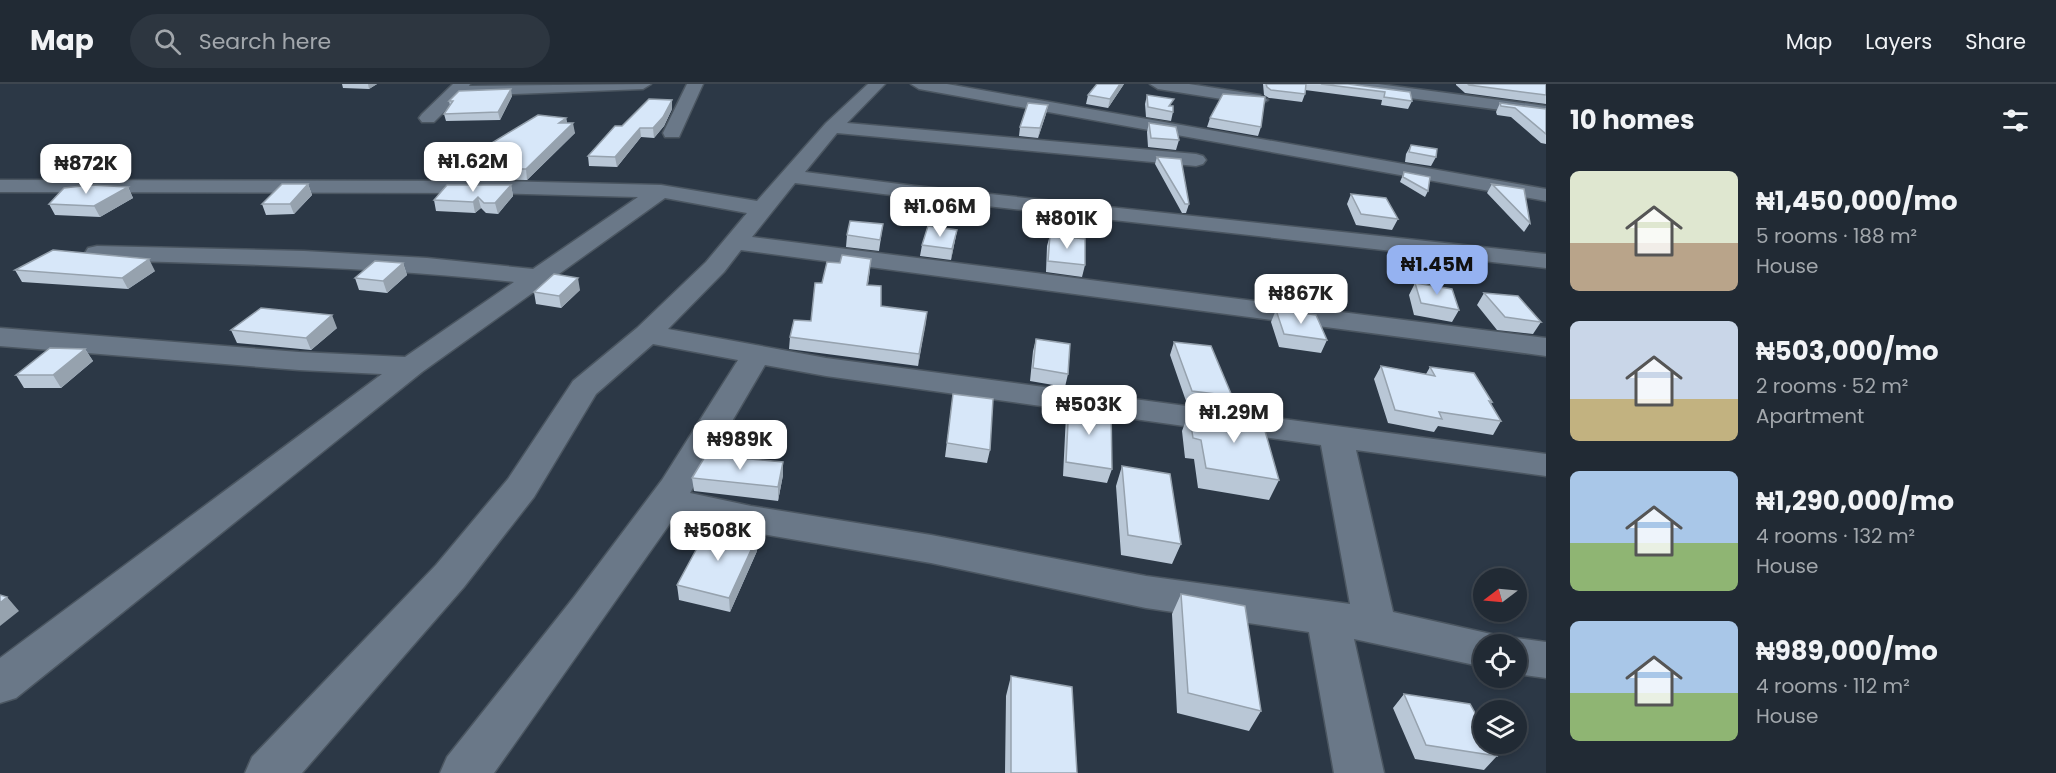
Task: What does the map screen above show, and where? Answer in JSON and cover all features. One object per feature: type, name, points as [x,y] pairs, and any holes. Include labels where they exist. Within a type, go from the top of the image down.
[{"type":"street","points":[[428,118],[458,87],[643,84]]},
{"type":"street","points":[[672,133],[695,84]]},
{"type":"street","points":[[270,773],[450,576],[521,488],[584,388],[647,334],[715,267],[832,127],[877,84]]},
{"type":"street","points":[[920,84],[1546,195]]},
{"type":"street","points":[[1158,84],[1260,100]]},
{"type":"street","points":[[1341,84],[1546,111]]},
{"type":"street","points":[[832,127],[1196,160]]},
{"type":"street","points":[[790,176],[1546,261]]},
{"type":"street","points":[[0,186],[494,187],[661,191],[762,209]]},
{"type":"street","points":[[0,684],[411,366],[661,191]]},
{"type":"street","points":[[736,242],[1546,347]]},
{"type":"street","points":[[97,253],[304,258],[427,265],[537,277]]},
{"type":"street","points":[[647,334],[826,367],[1546,465]]},
{"type":"street","points":[[0,337],[299,361],[411,366]]},
{"type":"street","points":[[465,773],[667,501],[756,355]]},
{"type":"street","points":[[667,501],[751,519],[931,549],[1146,592],[1375,625],[1336,436]]},
{"type":"street","points":[[1348,621],[1473,647]]},
{"type":"street","points":[[1348,621],[1359,773]]},
{"type":"street","points":[[1527,657],[1546,660]]},
{"type":"building","points":[[1097,84],[1120,84],[1110,99],[1088,95]]},
{"type":"building","points":[[1266,84],[1306,84],[1305,94],[1271,90]]},
{"type":"building","points":[[1321,84],[1348,84],[1410,92],[1412,101],[1384,97],[1385,92]]},
{"type":"building","points":[[1546,84],[1546,95],[1469,85]]},
{"type":"building","points":[[511,89],[498,112],[444,114],[453,101],[449,101],[459,91]]},
{"type":"building","points":[[1223,94],[1265,97],[1261,127],[1210,118]]},
{"type":"building","points":[[1147,95],[1174,99],[1169,106],[1173,106],[1173,112],[1148,107]]},
{"type":"building","points":[[649,99],[672,100],[663,117],[653,128],[640,128],[615,157],[588,156],[615,126],[622,126]]},
{"type":"building","points":[[1028,103],[1048,105],[1040,128],[1020,127]]},
{"type":"building","points":[[1500,103],[1546,109],[1546,134],[1515,108],[1501,106]]},
{"type":"building","points":[[538,115],[566,118],[559,123],[573,123],[526,169],[461,169],[472,155]]},
{"type":"building","points":[[1149,123],[1176,127],[1179,140],[1151,138]]},
{"type":"building","points":[[1411,145],[1437,149],[1436,157],[1409,152]]},
{"type":"building","points":[[1157,157],[1181,159],[1189,204],[1185,204]]},
{"type":"building","points":[[1404,172],[1430,177],[1428,191],[1403,177]]},
{"type":"building","points":[[282,184],[308,184],[290,204],[262,204]]},
{"type":"building","points":[[1492,184],[1524,189],[1530,223]]},
{"type":"building","points":[[91,185],[128,187],[94,206],[49,204],[64,188]]},
{"type":"building","points":[[447,185],[511,185],[495,203],[484,203],[478,197],[473,202],[434,200]]},
{"type":"building","points":[[1351,194],[1386,198],[1398,219],[1361,214]]},
{"type":"building","points":[[850,221],[883,224],[880,240],[847,235]]},
{"type":"building","points":[[928,226],[957,230],[952,249],[922,245]]},
{"type":"building","points":[[1050,235],[1085,239],[1085,265],[1048,261]]},
{"type":"building","points":[[53,250],[149,259],[122,278],[15,270]]},
{"type":"building","points":[[842,255],[871,259],[867,285],[881,286],[881,306],[927,312],[919,354],[790,337],[794,320],[811,321],[815,283],[822,283],[827,262],[840,263]]},
{"type":"building","points":[[375,261],[403,263],[383,281],[355,278]]},
{"type":"building","points":[[554,274],[578,278],[559,296],[534,292]]},
{"type":"building","points":[[1415,283],[1452,289],[1459,310],[1421,303]]},
{"type":"building","points":[[1484,293],[1518,296],[1541,322],[1505,317]]},
{"type":"building","points":[[261,308],[332,315],[306,338],[231,330]]},
{"type":"building","points":[[1276,310],[1316,315],[1327,340],[1284,334]]},
{"type":"building","points":[[1036,339],[1070,344],[1068,374],[1033,368]]},
{"type":"building","points":[[1174,342],[1211,346],[1232,396],[1192,391]]},
{"type":"building","points":[[50,348],[85,349],[53,375],[16,375]]},
{"type":"building","points":[[1381,366],[1435,376],[1430,367],[1474,373],[1501,421],[1439,412],[1442,419],[1395,410]]},
{"type":"building","points":[[953,394],[993,399],[990,450],[947,443]]},
{"type":"building","points":[[1069,402],[1111,409],[1112,469],[1066,462]]},
{"type":"building","points":[[1204,411],[1246,416],[1248,421],[1263,424],[1279,480],[1206,468],[1201,440],[1193,438],[1189,412],[1206,415]]},
{"type":"building","points":[[706,455],[783,462],[778,487],[692,478]]},
{"type":"building","points":[[1122,466],[1170,474],[1181,544],[1128,535]]},
{"type":"building","points":[[709,526],[757,537],[729,598],[677,585]]},
{"type":"building","points":[[1181,594],[1245,606],[1261,711],[1188,693]]},
{"type":"building","points":[[0,595],[7,597],[0,603]]},
{"type":"building","points":[[1011,676],[1072,687],[1077,773],[1011,773]]},
{"type":"building","points":[[1404,694],[1470,704],[1473,709],[1473,752],[1426,745]]}]
